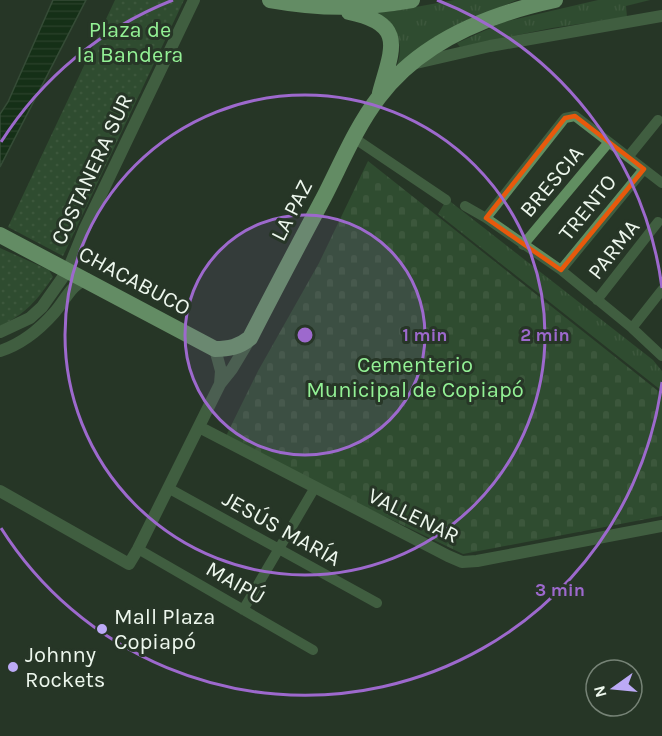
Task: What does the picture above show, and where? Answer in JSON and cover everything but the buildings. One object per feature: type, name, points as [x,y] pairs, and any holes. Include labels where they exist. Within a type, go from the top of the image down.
[{"type":"highway","points":[[270,0],[328,8],[376,20],[386,27],[391,37],[391,55],[379,97]]},
{"type":"highway","points":[[328,8],[370,6],[412,0]]},
{"type":"highway","name":"LA PAZ","points":[[250,338],[354,138],[379,97],[412,64],[453,37],[487,20],[555,0]]},
{"type":"highway","name":"CHACABUCO","points":[[7,238],[215,349]]},
{"type":"highway","points":[[215,349],[235,347],[250,338]]},
{"type":"street","name":"COSTANERA SUR","points":[[0,332],[30,318],[42,307],[68,270],[85,228],[194,0]]},
{"type":"street","points":[[412,64],[490,46],[662,16]]},
{"type":"street","points":[[486,218],[565,118],[575,116],[662,183]]},
{"type":"street","points":[[628,157],[658,120]]},
{"type":"street","points":[[354,138],[446,200]]},
{"type":"street","name":"BRESCIA","points":[[523,245],[609,142]]},
{"type":"street","name":"TRENTO","points":[[561,270],[644,169]]},
{"type":"street","points":[[465,206],[561,270],[632,328],[662,356]]},
{"type":"street","name":"PARMA","points":[[597,300],[658,222]]},
{"type":"street","points":[[0,351],[31,335],[55,312],[75,284],[87,279]]},
{"type":"street","points":[[632,328],[662,290]]},
{"type":"street","name":"LA PAZ","points":[[0,491],[129,564],[220,384],[232,369],[250,338]]},
{"type":"street","points":[[215,349],[221,370],[220,384]]},
{"type":"street","name":"VALLENAR","points":[[199,428],[462,562],[662,526]]},
{"type":"street","name":"JESÚS MARÍA","points":[[168,488],[377,603]]},
{"type":"street","points":[[243,610],[315,489]]},
{"type":"street","name":"MAIPÚ","points":[[138,549],[313,650]]},
{"type":"highlighted area","points":[[575,116],[644,169],[561,270],[486,218],[565,118]]},
{"type":"green space","name":"Plaza de la Bandera","points":[[115,0],[184,0],[63,256],[8,227]]},
{"type":"green space","points":[[454,0],[517,0],[461,23],[394,74],[400,53],[398,39],[389,27],[373,13]]},
{"type":"green space","points":[[598,0],[650,0],[626,6],[627,17],[552,28],[460,47],[457,43],[504,22]]},
{"type":"green space","name":"Cementerio Municipal de Copiapó","points":[[368,161],[662,394],[662,516],[463,554],[338,494],[226,436],[258,371],[319,263]]},
{"type":"green space","points":[[447,199],[653,360],[662,371],[662,391],[438,214]]},
{"type":"green space","points":[[0,248],[49,270],[53,277],[30,306],[17,317],[0,326]]},
{"type":"shaded area","points":[[53,0],[86,0],[0,167],[0,114],[8,102]]},
{"type":"place","name":"Mall Plaza Copiapó","points":[[102,629]]},
{"type":"place","name":"Johnny Rockets","points":[[13,667]]}]
